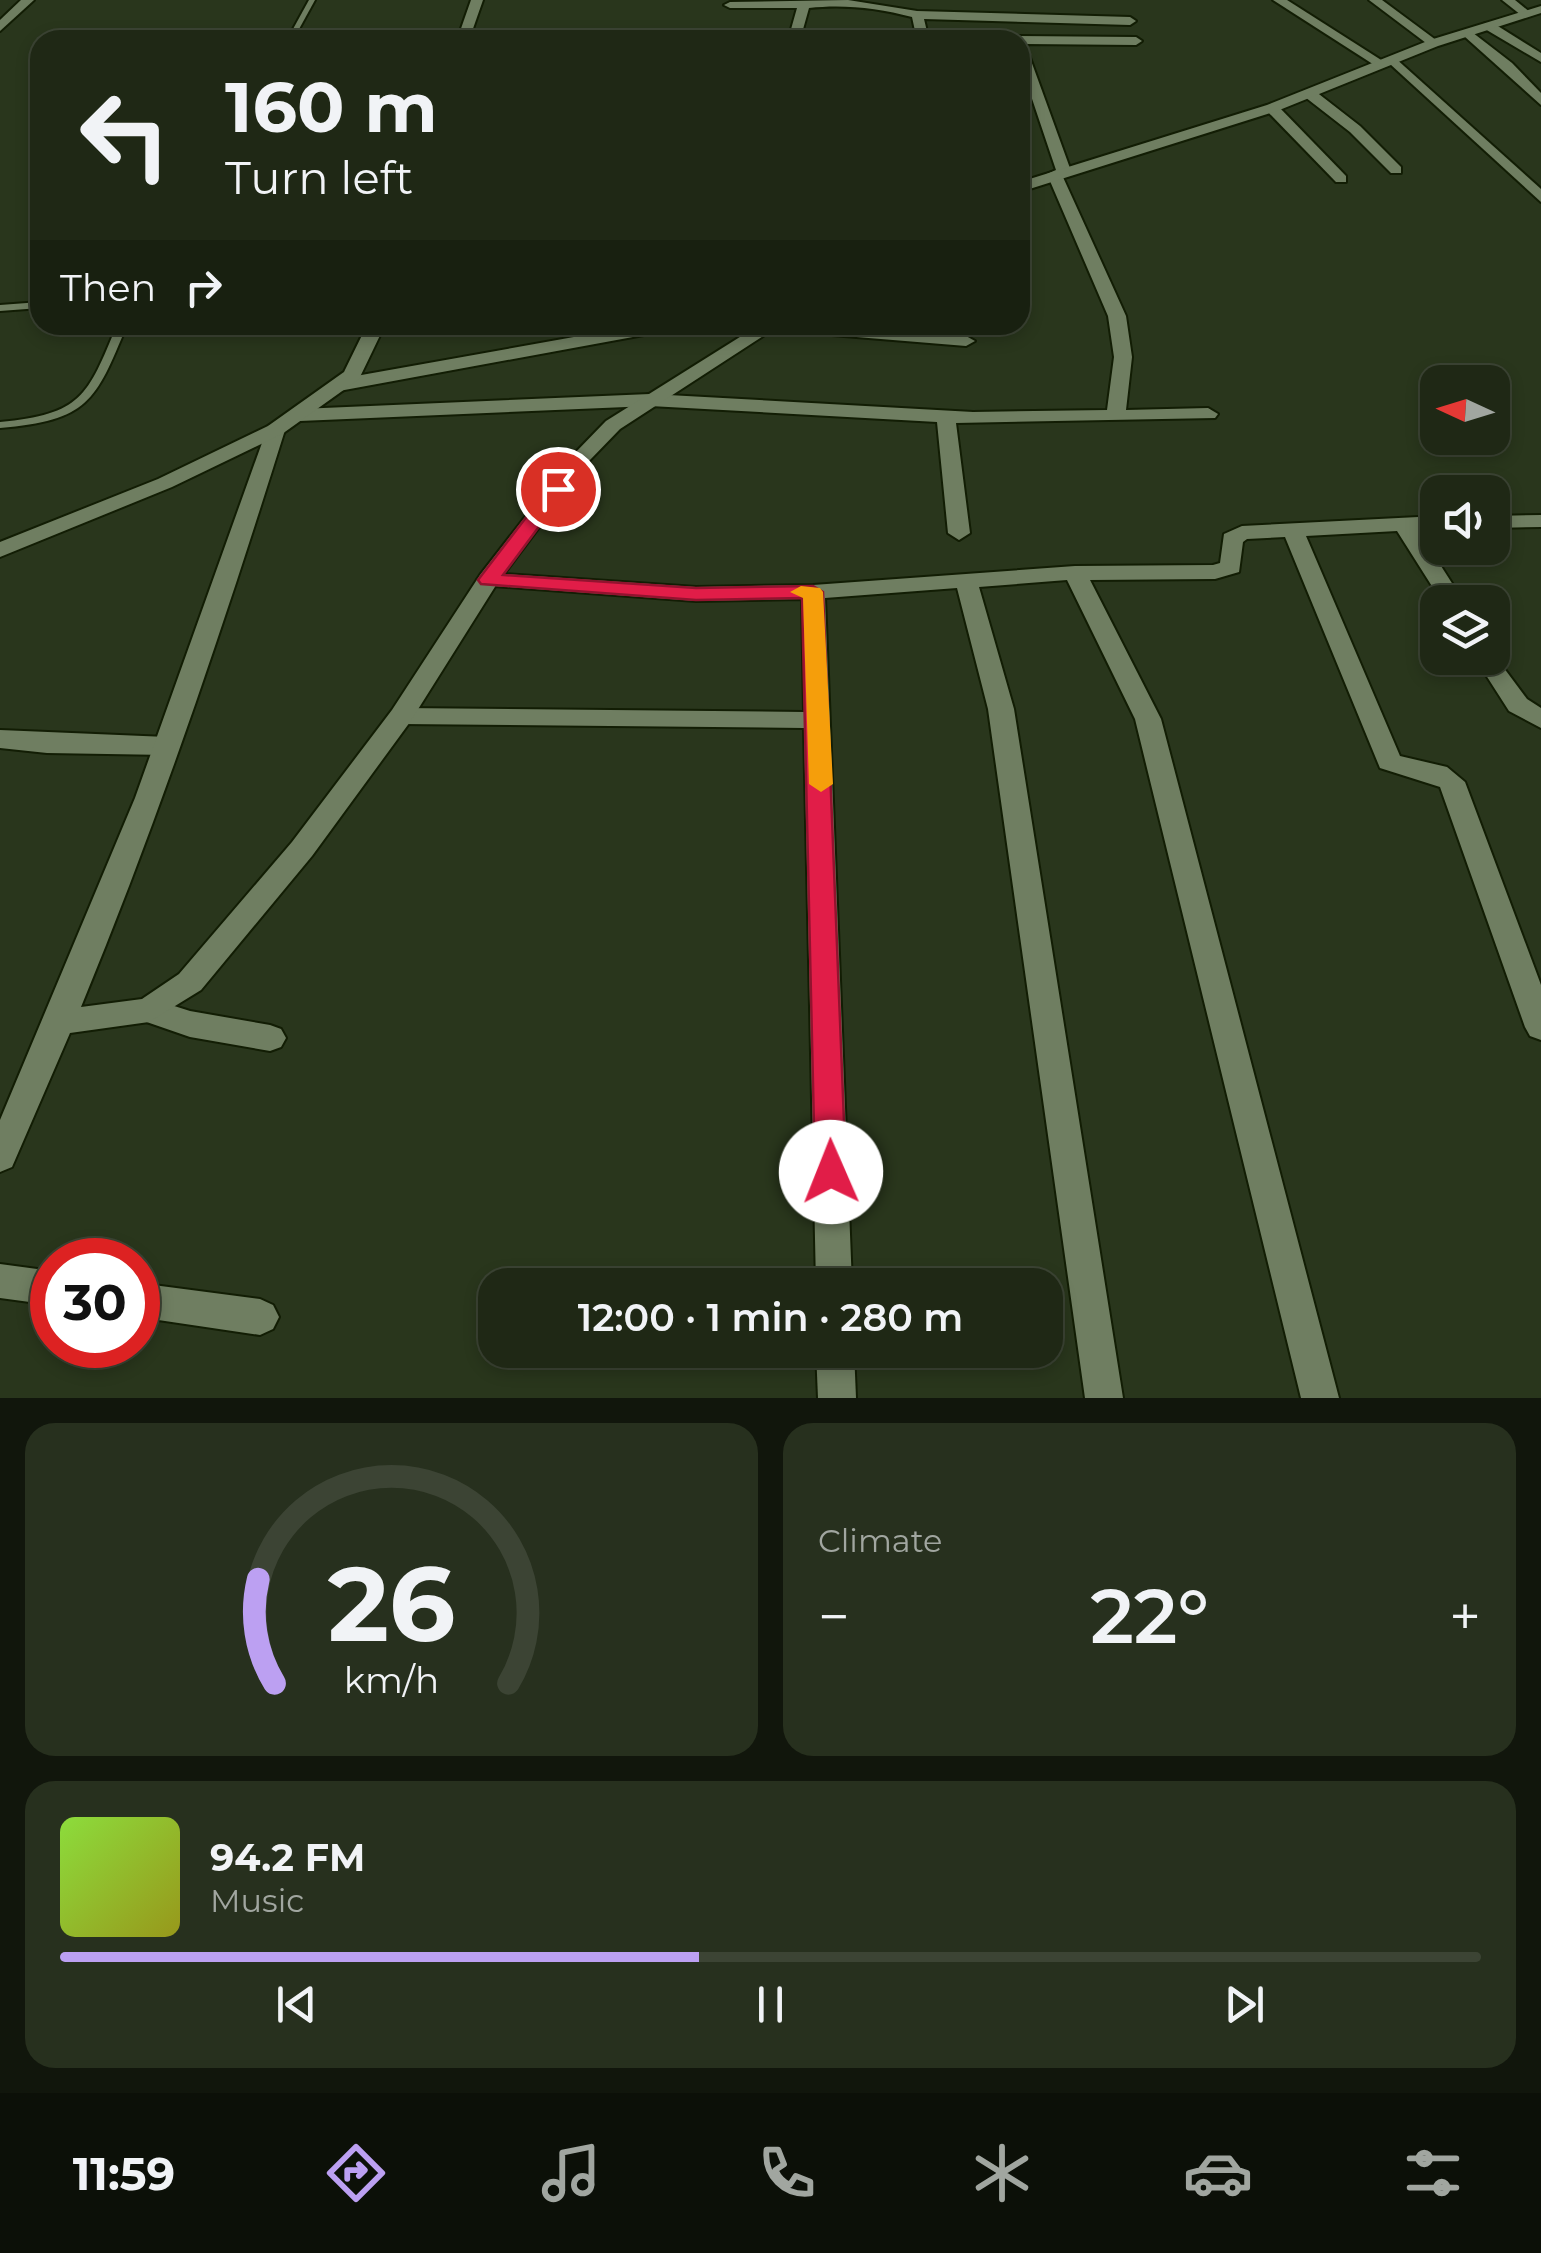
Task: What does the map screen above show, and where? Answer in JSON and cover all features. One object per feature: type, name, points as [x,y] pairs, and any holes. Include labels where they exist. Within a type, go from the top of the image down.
[{"type":"street","points":[[0,27],[28,0]]},
{"type":"street","points":[[467,30],[477,0]]},
{"type":"street","points":[[968,0],[972,18]]},
{"type":"street","points":[[1072,0],[1077,20]]},
{"type":"street","points":[[1279,0],[1388,63],[1541,197]]},
{"type":"street","points":[[1376,0],[1434,43]]},
{"type":"street","points":[[1508,0],[1526,13]]},
{"type":"street","points":[[730,5],[876,2],[917,16],[972,18],[1077,20],[1128,14],[1140,55]]},
{"type":"street","points":[[796,30],[800,4]]},
{"type":"street","points":[[1030,183],[1272,108],[1434,43],[1541,9]]},
{"type":"street","points":[[917,16],[920,30]]},
{"type":"street","points":[[1008,18],[1014,30]]},
{"type":"street","points":[[1489,26],[1541,58]]},
{"type":"street","points":[[549,30],[604,28]]},
{"type":"street","points":[[1468,33],[1508,66],[1541,101]]},
{"type":"street","points":[[1030,42],[1136,40]]},
{"type":"street","points":[[1030,78],[1059,172],[1117,316],[1123,357],[1116,416]]},
{"type":"street","points":[[1310,94],[1355,129],[1396,170]]},
{"type":"street","points":[[1272,108],[1340,179]]},
{"type":"street","points":[[0,550],[165,483],[276,430],[352,374],[371,335]]},
{"type":"street","points":[[339,384],[616,335]]},
{"type":"street","points":[[62,1022],[149,1010],[190,982],[302,850],[401,716],[488,580],[581,458],[613,425],[755,335]]},
{"type":"street","points":[[893,335],[966,341]]},
{"type":"street","points":[[300,415],[650,400],[946,417],[1208,414]]},
{"type":"street","points":[[946,417],[959,533]]},
{"type":"street","points":[[0,1158],[62,1022],[210,635],[276,430]]},
{"type":"street","points":[[1403,522],[1442,585]]},
{"type":"street","points":[[488,580],[696,594],[813,592],[1075,573],[1224,571],[1230,566],[1232,539],[1236,535],[1420,522]]},
{"type":"street","points":[[1510,522],[1541,522]]},
{"type":"street","points":[[1292,530],[1389,762],[1406,769],[1438,772],[1452,782],[1541,1027]]},
{"type":"street","points":[[1075,573],[1148,719],[1320,1398]]},
{"type":"street","points":[[966,582],[1001,709],[1104,1398]]},
{"type":"street","points":[[813,592],[834,1268]]},
{"type":"street","points":[[1498,675],[1518,705],[1541,720]]},
{"type":"street","points":[[401,716],[819,720]]},
{"type":"street","points":[[0,740],[167,746]]},
{"type":"street","points":[[149,1010],[190,1024],[270,1038]]},
{"type":"street","points":[[0,1281],[30,1285]]},
{"type":"street","points":[[160,1303],[260,1317]]},
{"type":"street","points":[[836,1368],[837,1398]]},
{"type":"lane","points":[[296,30],[312,0]]},
{"type":"lane","points":[[0,308],[30,306]]},
{"type":"lane","points":[[0,426],[49,419],[86,400],[95,389],[118,335]]},
{"type":"slow traffic","points":[[801,592],[813,592],[821,784]]},
{"type":"route","points":[[558,489],[488,580],[696,594],[813,592],[831,1172]]}]
